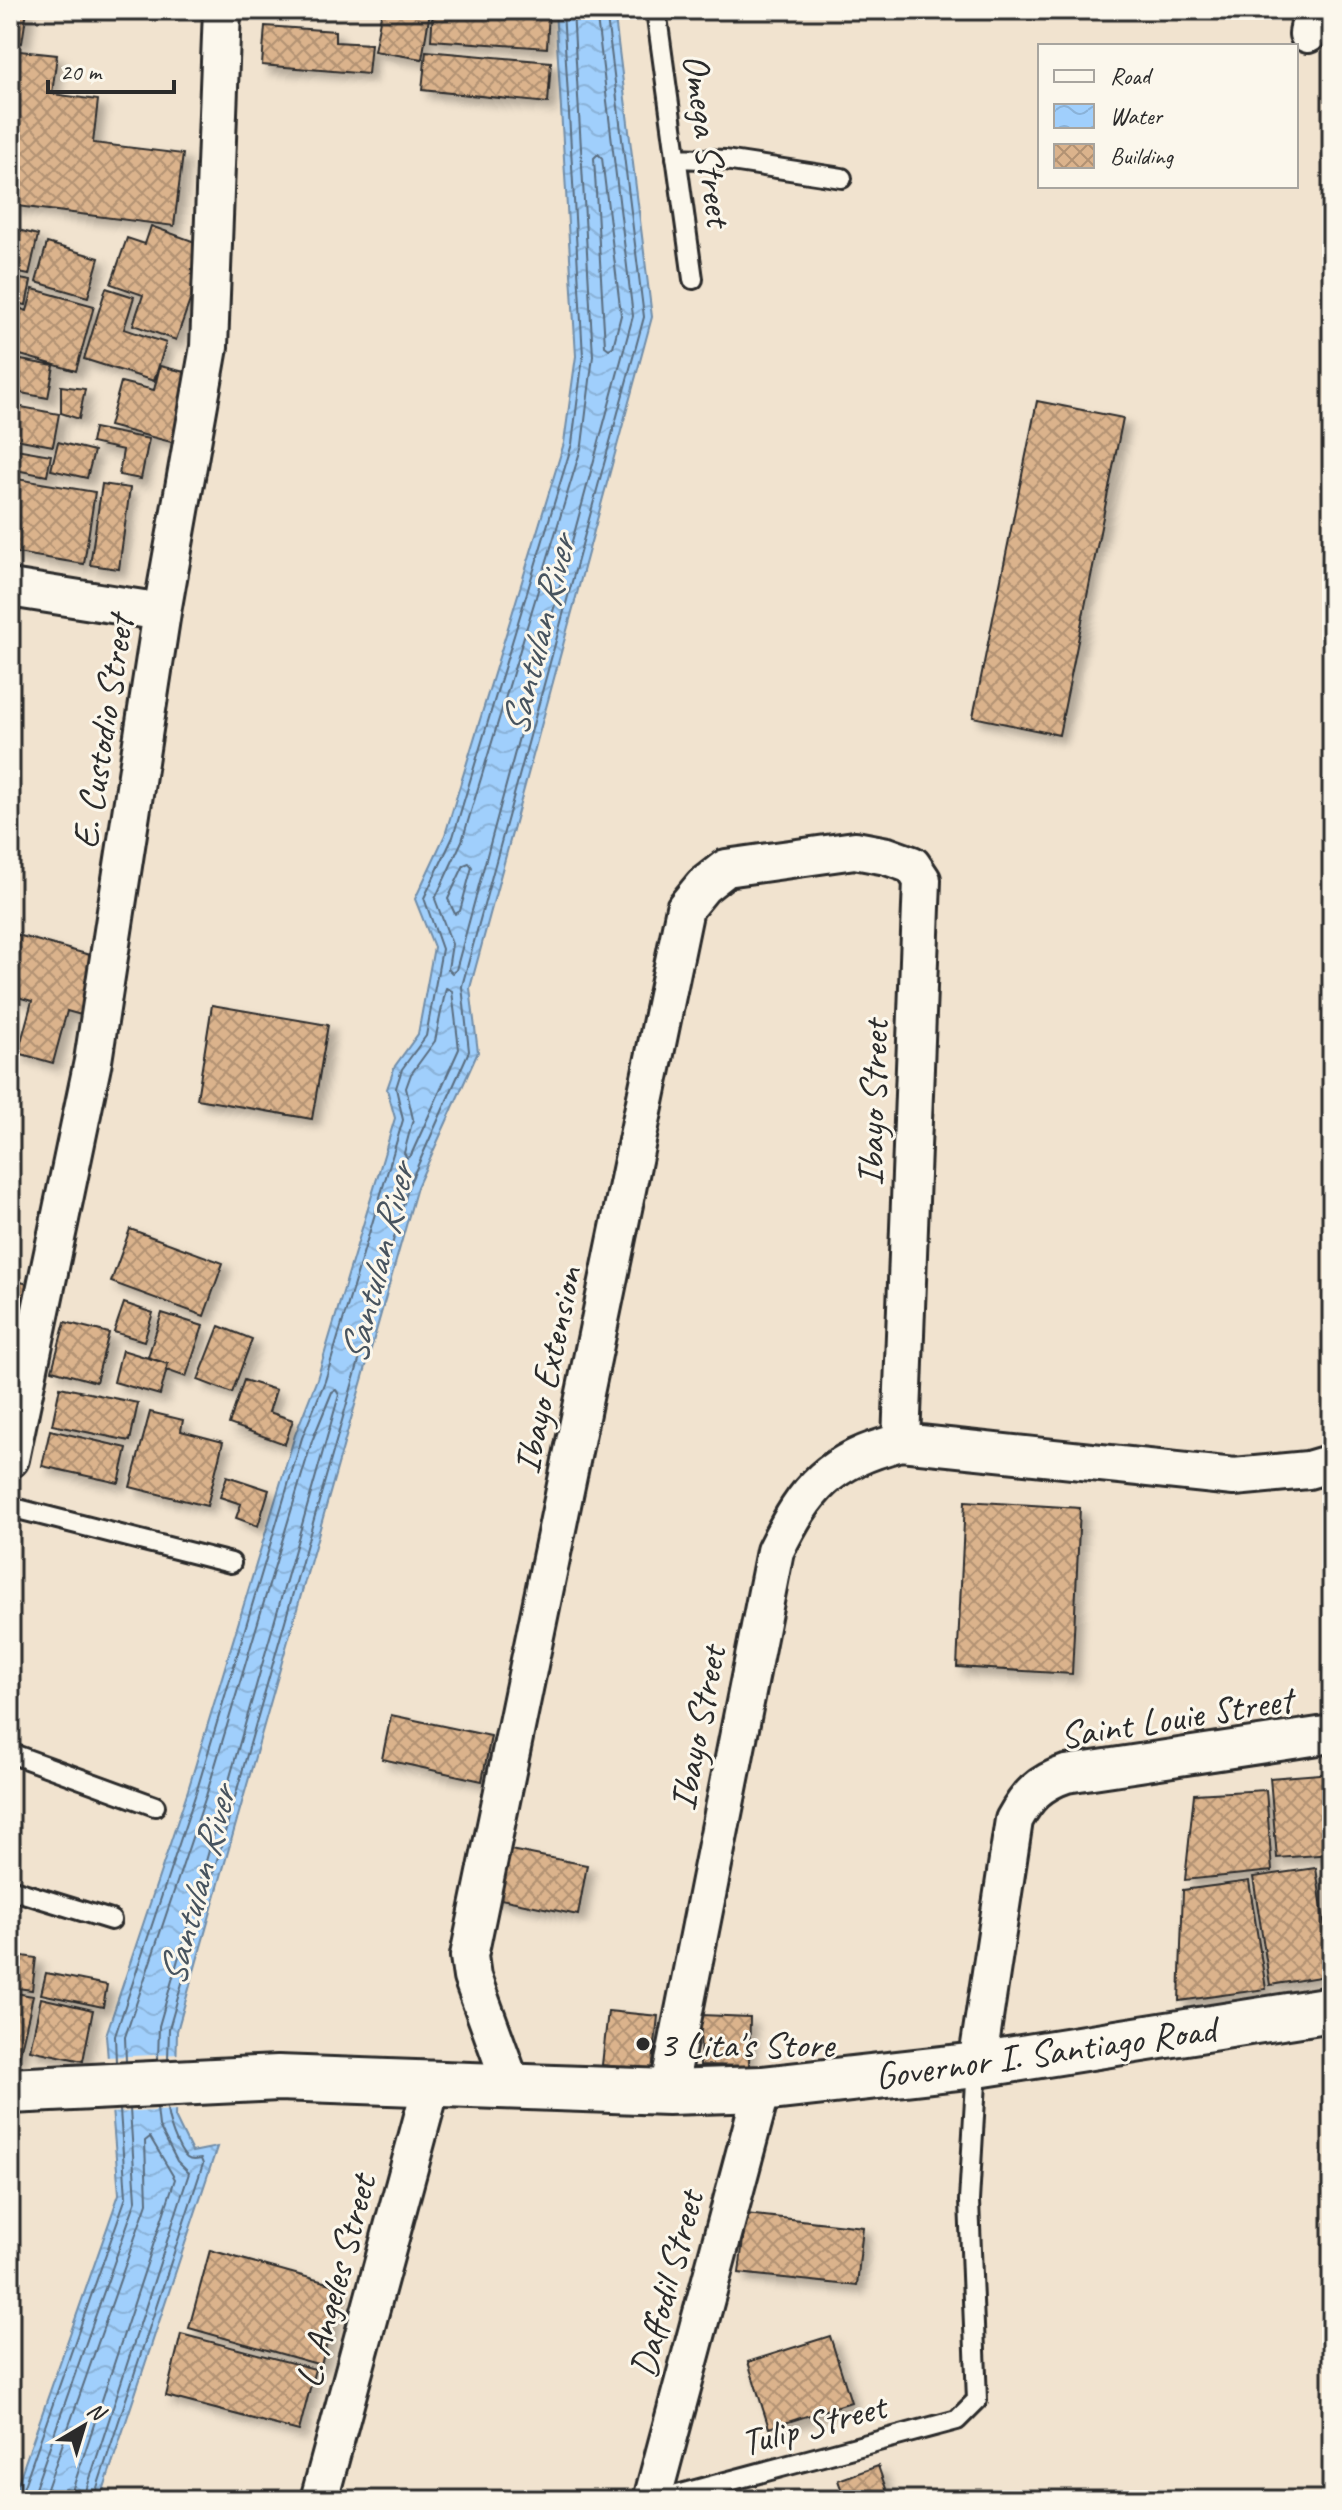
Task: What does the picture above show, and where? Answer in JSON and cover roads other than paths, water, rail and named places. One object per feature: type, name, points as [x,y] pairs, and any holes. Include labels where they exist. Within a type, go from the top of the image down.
[{"type":"main road","name":"Governor I. Santiago Road","points":[[22,2089],[278,2078],[668,2092],[762,2089],[977,2065],[1332,2009]]},
{"type":"street","name":"E. Custodio Street","points":[[11,1452],[93,1061],[162,612],[209,347],[222,10]]},
{"type":"street","points":[[10,588],[162,612]]},
{"type":"street","name":"Ibayo Extension","points":[[512,2087],[472,1977],[469,1956],[685,908],[703,886],[726,868],[855,850],[912,865]]},
{"type":"street","name":"Ibayo Street","points":[[901,1442],[922,880],[912,865]]},
{"type":"street","name":"Ibayo Street","points":[[668,2092],[775,1551],[795,1510],[829,1471],[866,1452],[901,1442],[1234,1477],[1308,1470],[1332,1463]]},
{"type":"street","name":"Saint Louie Street","points":[[977,2065],[1014,1820],[1032,1791],[1046,1781],[1066,1774],[1332,1734]]},
{"type":"street","name":"L. Angeles Street","points":[[319,2500],[432,2083]]},
{"type":"street","name":"Daffodil Street","points":[[652,2500],[762,2089]]},
{"type":"lane","name":"Omega Street","points":[[656,10],[693,279]]},
{"type":"lane","points":[[676,158],[725,160],[842,178]]},
{"type":"lane","points":[[10,1507],[231,1563]]},
{"type":"lane","points":[[10,1753],[155,1806]]},
{"type":"lane","points":[[10,1889],[111,1920]]},
{"type":"lane","name":"Tulip Street","points":[[658,2500],[957,2420],[977,2400],[969,2201],[977,2065]]},
{"type":"water","name":"Santulan River","points":[[555,10],[614,10],[652,317],[470,988],[478,1052],[417,1187],[177,2031],[175,2117],[192,2152],[217,2147],[100,2500],[12,2500],[119,2194],[106,2035],[188,1790],[395,1118],[387,1089],[395,1066],[418,1034],[434,947],[415,899],[445,835],[564,443],[576,356]]},
{"type":"place","name":"3 Lita's Store","points":[[643,2044]]}]
